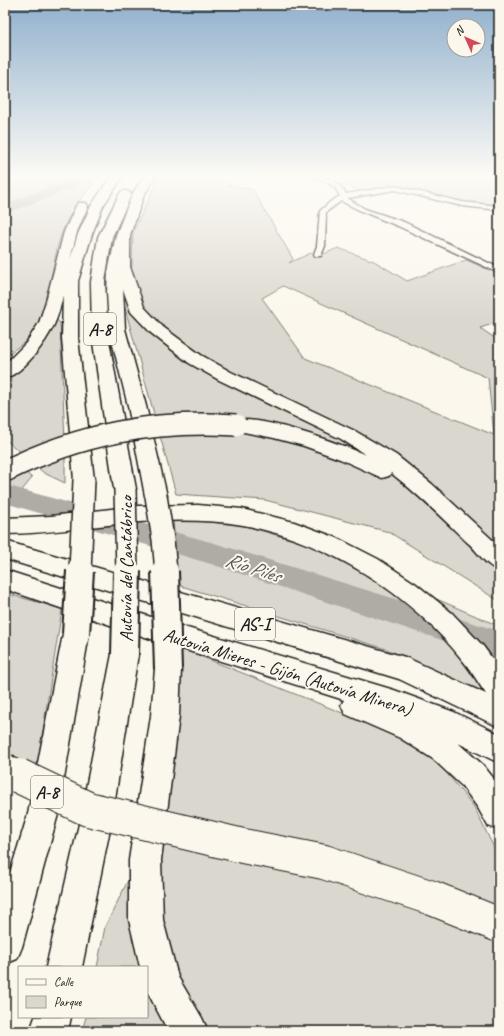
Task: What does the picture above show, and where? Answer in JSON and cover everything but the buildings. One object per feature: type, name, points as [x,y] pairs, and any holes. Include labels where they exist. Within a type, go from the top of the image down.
[{"type":"highway","points":[[5,373],[38,338],[50,316],[68,235],[73,224]]},
{"type":"highway","name":"A-8","points":[[5,947],[43,814],[76,634],[82,548],[84,480],[70,338],[71,281],[89,224]]},
{"type":"highway","name":"Autovía del Cantábrico","points":[[64,966],[95,824],[125,654],[127,557],[125,489],[100,335],[98,282],[105,237],[111,224]]},
{"type":"highway","points":[[127,224],[123,235],[115,272],[117,329],[137,406],[162,525],[166,567],[168,669],[165,716],[145,860],[146,920],[162,984],[189,1031]]},
{"type":"highway","points":[[123,235],[123,267],[128,283],[138,309],[157,330],[195,359],[225,376],[348,435],[389,460],[425,488],[480,540],[499,561]]},
{"type":"highway","points":[[5,366],[38,338]]},
{"type":"highway","points":[[5,471],[28,459],[70,443],[114,431],[190,423],[236,425],[267,429],[326,446],[362,460],[387,474],[411,490],[446,517],[499,567]]},
{"type":"highway","points":[[15,526],[130,515],[198,513],[238,517],[294,530],[328,543],[371,567],[404,589],[436,615],[468,647],[489,673],[499,690]]},
{"type":"highway","name":"Autovía Mieres - Gijón (Autovía Minera)","points":[[5,550],[405,669],[499,714]]},
{"type":"highway","name":"Autovía Mieres - Gijón (Autovía Minera)","points":[[5,579],[154,629],[394,703],[444,721],[499,749]]},
{"type":"highway","points":[[154,629],[276,677],[382,715],[414,731],[446,750],[466,769],[485,791],[499,815]]},
{"type":"highway","points":[[5,767],[23,779],[88,809],[243,846],[324,862],[432,898],[499,925]]},
{"type":"highway","points":[[49,1031],[53,1018]]},
{"type":"street","points":[[318,254],[321,246],[322,224]]},
{"type":"street","points":[[402,224],[499,271]]},
{"type":"green space","points":[[9,224],[66,224],[58,246],[46,302],[37,327],[29,338],[5,356],[5,230]]},
{"type":"green space","points":[[137,224],[273,224],[293,259],[289,263],[311,253],[319,256],[338,248],[374,261],[407,281],[466,260],[499,274],[499,322],[480,328],[499,341],[499,601],[389,532],[265,500],[176,494],[123,301],[132,266],[133,232]],"holes":[[[283,286],[488,378],[494,435],[305,358],[262,298]]]},
{"type":"green space","points":[[57,320],[60,323],[65,441],[65,483],[44,473],[5,439],[5,380],[40,344]]},
{"type":"green space","points":[[5,453],[32,478],[5,511]]},
{"type":"green space","points":[[173,519],[242,525],[314,546],[499,626],[499,700],[485,692],[386,649],[178,585]]},
{"type":"green space","points":[[5,593],[62,609],[38,761],[30,769],[5,753]]},
{"type":"green space","points":[[180,648],[395,734],[431,753],[474,807],[499,858],[499,1031],[82,1031],[86,1018],[148,1018],[148,966],[97,966],[105,927],[170,795]]},
{"type":"waterway","name":"Río Piles","points":[[5,494],[214,554],[499,645]]}]
